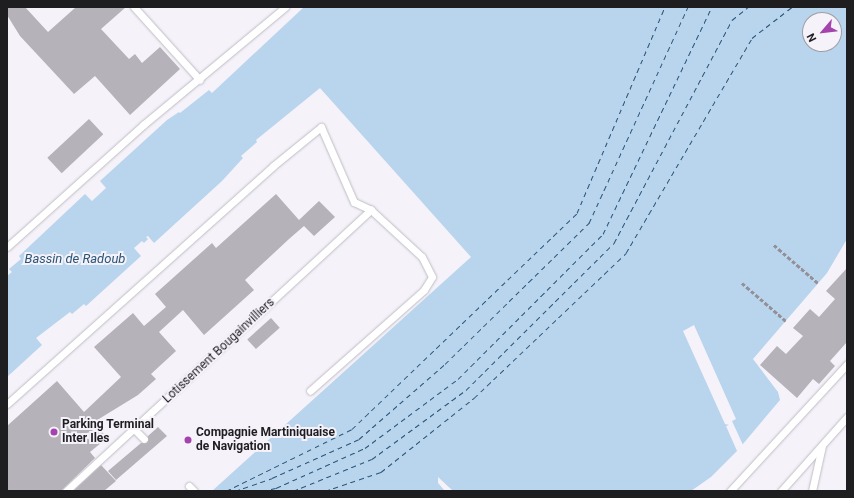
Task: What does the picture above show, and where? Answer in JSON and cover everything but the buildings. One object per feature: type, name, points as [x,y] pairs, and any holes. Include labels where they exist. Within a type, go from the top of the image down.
[{"type":"lane","points":[[134,7],[200,80]]},
{"type":"lane","points":[[7,247],[143,125],[200,80],[285,7]]},
{"type":"lane","points":[[7,404],[272,166],[321,127],[354,202],[371,210],[422,257],[432,277],[424,290],[310,391]]},
{"type":"lane","name":"Lotissement Bougainvilliers","points":[[66,491],[371,210]]},
{"type":"lane","points":[[730,491],[847,364]]},
{"type":"lane","points":[[781,491],[847,417]]},
{"type":"lane","points":[[134,429],[144,440]]},
{"type":"lane","points":[[812,491],[823,444]]},
{"type":"path","points":[[774,245],[818,283]]},
{"type":"path","points":[[742,283],[786,321]]},
{"type":"water","name":"Bassin de Radoub","points":[[304,7],[847,7],[847,239],[827,273],[753,359],[778,392],[780,400],[737,451],[711,477],[691,491],[212,491],[471,257],[320,88],[256,140],[257,142],[241,156],[243,158],[222,181],[154,243],[148,236],[146,237],[148,239],[144,243],[142,241],[134,248],[141,256],[86,306],[84,304],[72,314],[70,312],[36,338],[42,345],[7,377],[7,276],[12,272],[9,269],[21,259],[19,256],[85,194],[92,201],[106,188],[100,181],[167,120],[179,112],[180,113],[209,90],[212,93]]},
{"type":"pier","points":[[694,325],[736,419],[732,421],[743,445],[737,451],[726,426],[729,425],[725,424],[683,331]]},
{"type":"pier","points":[[438,477],[453,491],[445,491],[438,483]]},
{"type":"ferry route","points":[[226,491],[352,429],[577,213],[665,7]]},
{"type":"ferry route","points":[[235,491],[272,478],[359,439],[445,364],[589,223],[688,7]]},
{"type":"ferry route","points":[[262,491],[276,488],[365,448],[458,379],[603,234],[712,7]]},
{"type":"ferry route","points":[[293,491],[372,459],[466,390],[614,243],[732,20],[748,7]]},
{"type":"ferry route","points":[[325,491],[381,472],[474,398],[626,253],[752,38],[792,7]]},
{"type":"place","name":"Parking Terminal Inter Iles","points":[[54,432]]},
{"type":"place","name":"Compagnie Martiniquaise de Navigation","points":[[188,440]]}]
